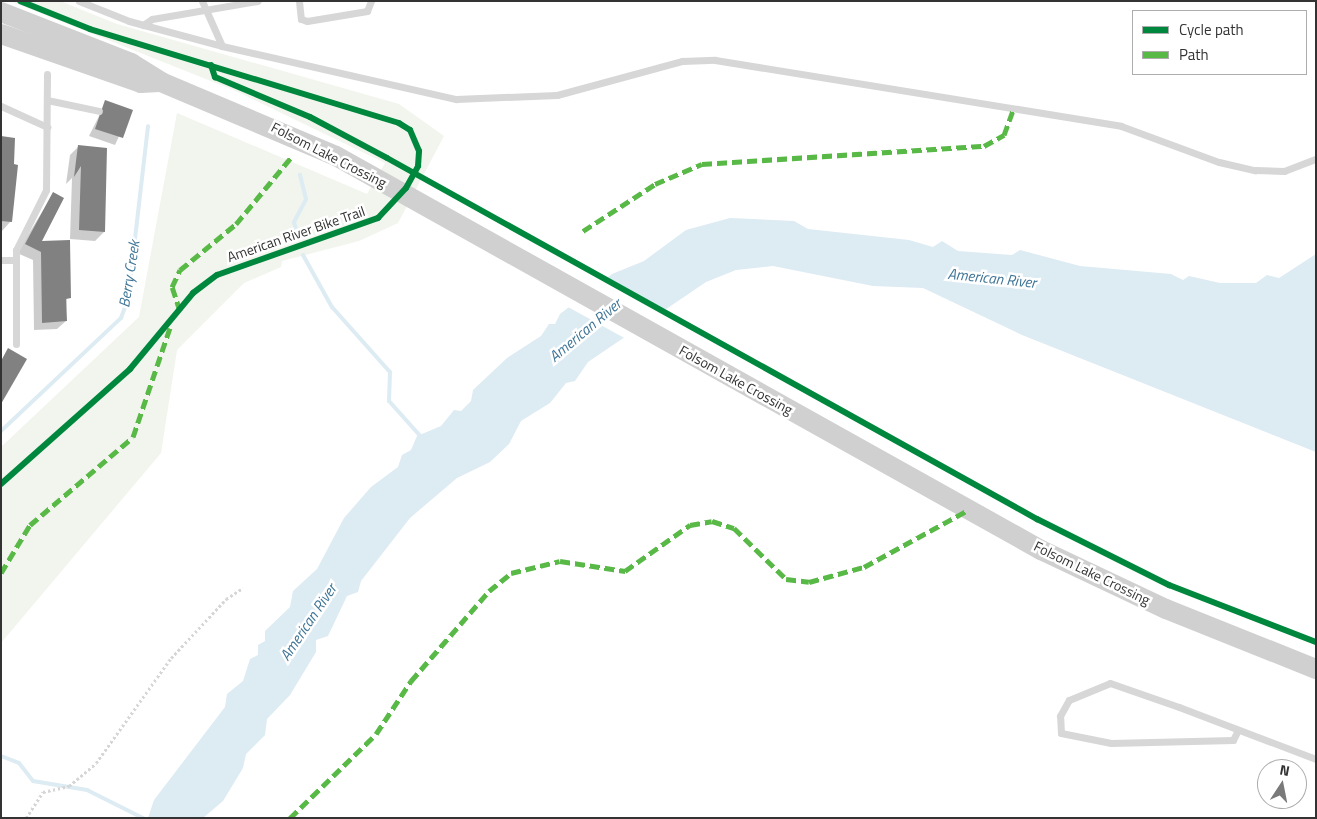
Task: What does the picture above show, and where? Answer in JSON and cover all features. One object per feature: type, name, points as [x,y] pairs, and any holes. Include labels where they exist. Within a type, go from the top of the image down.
[{"type":"main road","name":"Folsom Lake Crossing","points":[[1,12],[131,63],[161,82],[276,126],[376,178],[883,462],[1090,574],[1316,669]]},
{"type":"main road","name":"Folsom Lake Crossing","points":[[1,34],[140,83],[161,82]]},
{"type":"lane","points":[[79,1],[143,25],[222,46],[456,99],[556,95],[682,61],[715,60],[1121,126],[1219,162],[1255,170],[1284,171],[1316,159]]},
{"type":"lane","points":[[202,1],[222,46]]},
{"type":"lane","points":[[143,25],[205,9],[257,1]]},
{"type":"lane","points":[[299,1],[301,19],[307,21],[367,11],[371,1]]},
{"type":"lane","points":[[16,344],[16,250],[46,190],[47,74]]},
{"type":"lane","points":[[47,100],[99,110]]},
{"type":"lane","points":[[1,106],[46,127]]},
{"type":"lane","points":[[1,260],[16,260]]},
{"type":"lane","points":[[1238,730],[1233,740],[1110,742],[1061,733],[1060,716],[1068,700],[1110,683],[1238,730],[1316,759]]},
{"type":"path","points":[[26,818],[44,792],[69,786],[96,763],[171,658],[226,600],[243,588]]},
{"type":"shaded area","points":[[10,1],[60,1],[117,24],[399,104],[444,136],[398,223],[359,241],[282,261],[281,267],[244,283],[177,350],[161,453],[1,643],[1,447],[139,317],[177,113],[367,194],[385,163],[236,91]]},
{"type":"water","name":"American River","points":[[730,218],[794,221],[808,229],[909,240],[933,247],[942,241],[958,251],[1012,255],[1020,250],[1080,266],[1171,274],[1183,280],[1189,276],[1220,283],[1256,283],[1267,275],[1279,278],[1316,254],[1316,452],[1022,335],[923,288],[873,286],[773,266],[736,270],[706,282],[588,362],[575,381],[566,383],[550,403],[521,421],[509,444],[490,462],[457,478],[410,518],[361,581],[358,592],[347,596],[328,636],[316,640],[316,652],[290,695],[267,719],[265,735],[246,754],[243,768],[223,801],[203,818],[148,818],[154,800],[225,707],[227,694],[243,681],[250,659],[258,655],[258,645],[265,641],[265,631],[290,607],[293,591],[317,569],[344,518],[371,487],[398,467],[402,455],[411,450],[417,436],[441,426],[454,410],[461,411],[471,401],[473,390],[507,358],[541,336],[549,324],[555,324],[560,314],[612,274],[644,261],[686,230]]},
{"type":"pier","points":[[606,277],[668,311],[628,340],[568,307]]},
{"type":"building","points":[[105,100],[133,110],[123,138],[95,129]]},
{"type":"building","points":[[1,136],[15,138],[14,164],[18,165],[12,222],[1,221]]},
{"type":"building","points":[[78,145],[107,148],[105,232],[79,230],[81,166],[74,177]]},
{"type":"building","points":[[53,192],[64,198],[42,241],[70,240],[71,298],[66,299],[67,321],[42,323],[41,252],[25,244]]},
{"type":"building","points":[[8,348],[27,359],[1,404],[1,361]]},
{"type":"waterway","name":"Berry Creek","points":[[1,431],[121,318],[128,299],[148,126]]},
{"type":"waterway","points":[[298,239],[294,222],[306,199],[300,175]]},
{"type":"waterway","points":[[303,255],[332,307],[390,372],[389,401],[423,439]]},
{"type":"waterway","points":[[1,756],[19,763],[33,781],[87,790],[143,818]]},
{"type":"marked path","points":[[583,231],[655,184],[702,164],[984,146],[1004,135],[1014,108]]},
{"type":"marked path","points":[[180,311],[172,287],[180,270],[236,224],[293,155]]},
{"type":"marked path","points":[[1,573],[30,525],[133,437],[170,328]]},
{"type":"marked path","points":[[290,818],[376,734],[411,681],[489,591],[511,573],[560,561],[625,571],[690,525],[712,521],[734,528],[786,579],[809,582],[864,567],[968,510]]},
{"type":"cycle path","name":"American River Bike Trail","points":[[1,484],[130,369],[193,293],[217,275],[378,218],[406,188],[418,166],[419,151],[410,130],[399,123],[90,29],[20,1]]},
{"type":"cycle path","points":[[211,65],[215,77],[310,117],[387,158],[1037,519],[1169,585],[1316,642]]}]
